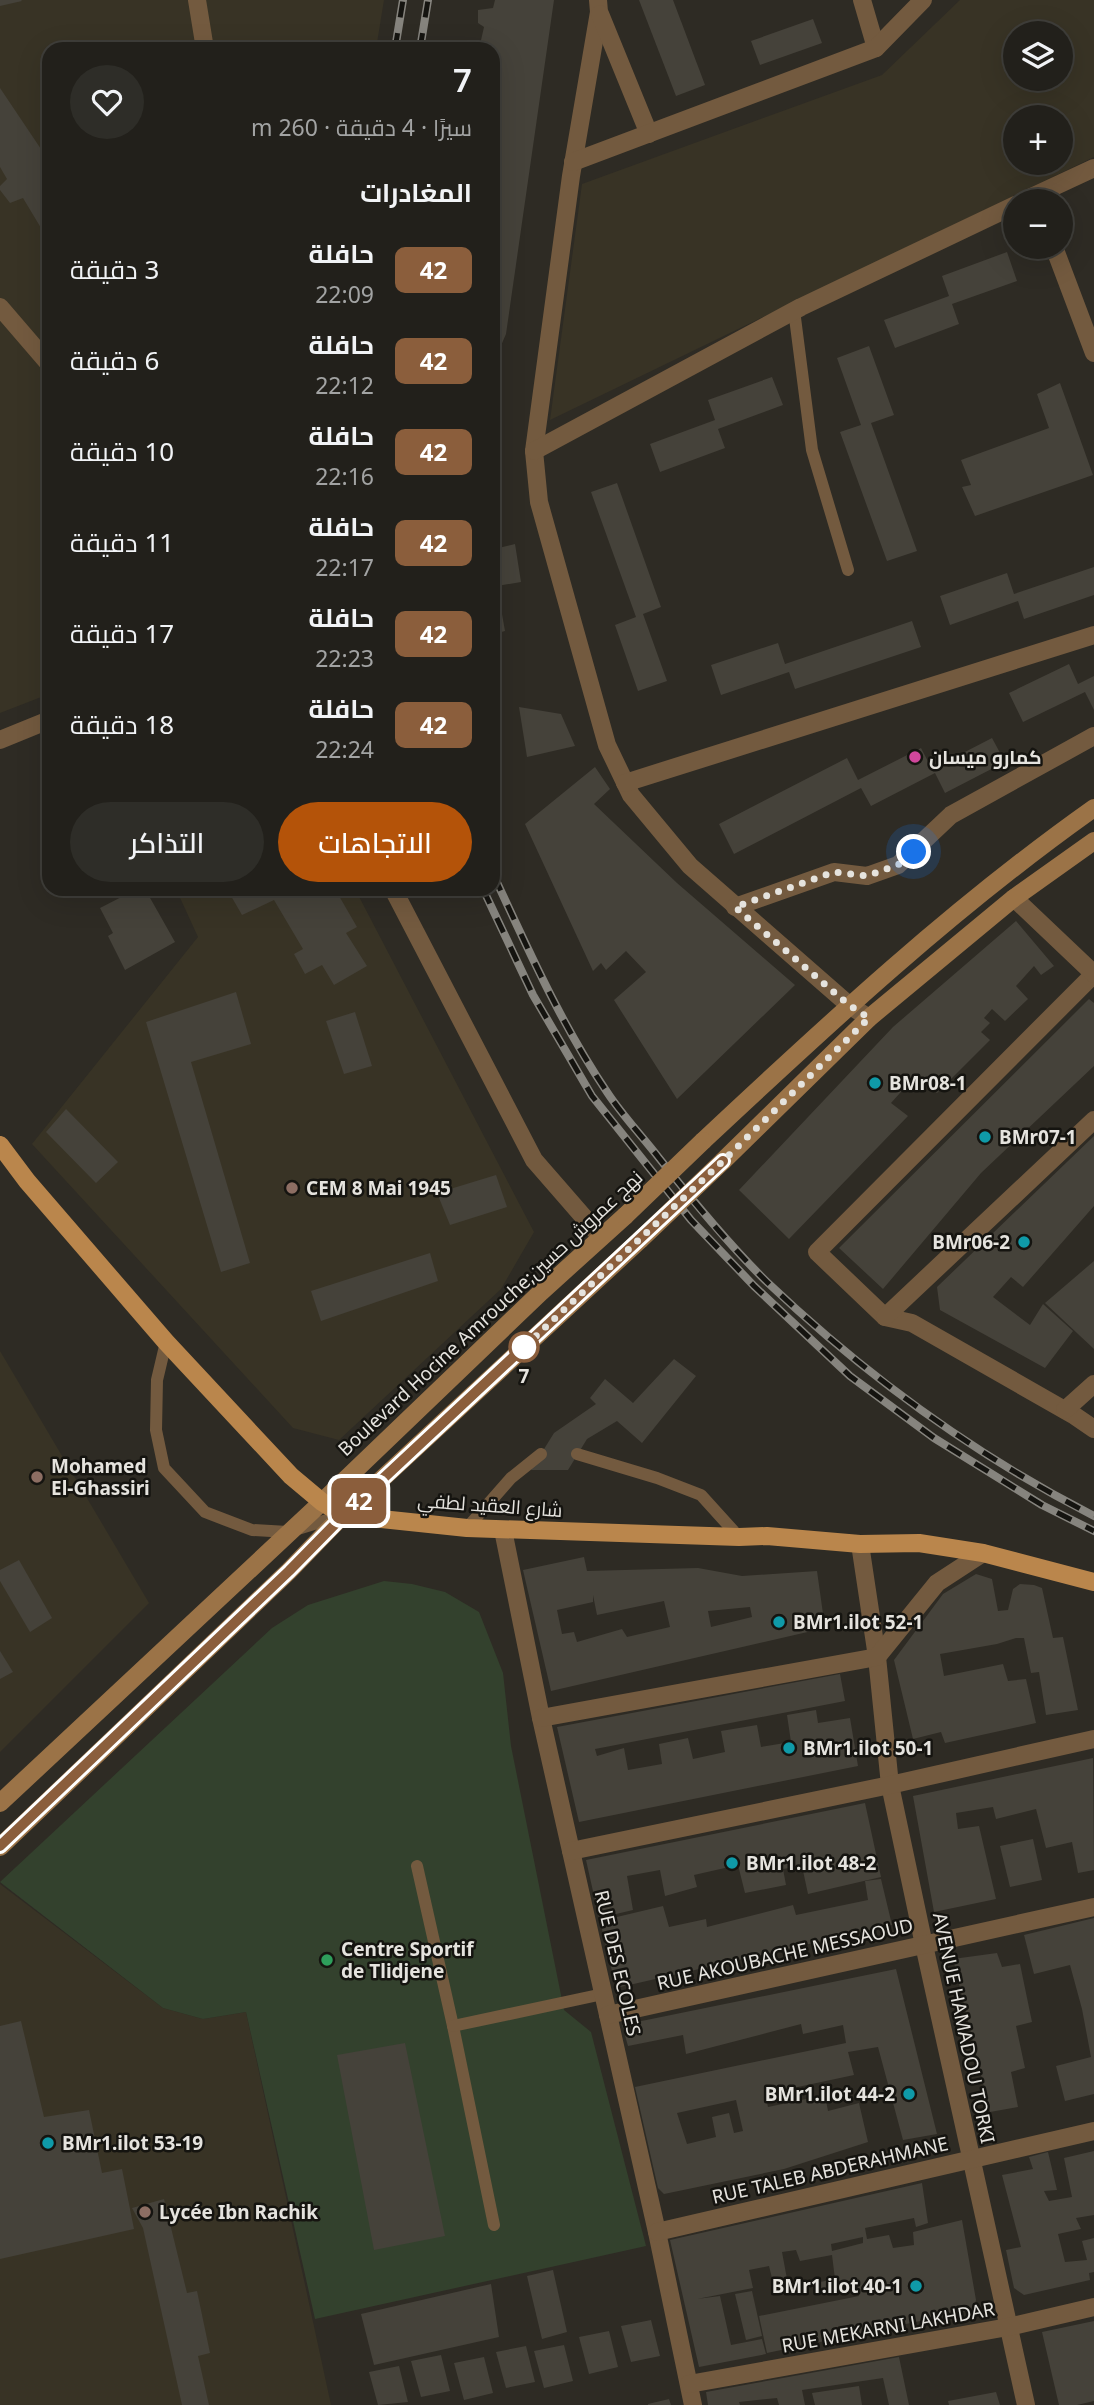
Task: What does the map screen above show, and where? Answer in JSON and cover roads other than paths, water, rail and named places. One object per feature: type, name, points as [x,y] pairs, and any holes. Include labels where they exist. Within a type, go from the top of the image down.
[{"type":"main road","name":"Boulevard Hocine Amrouche;نهج عمروش حسين","points":[[0,1803],[849,1005],[1045,842],[1094,808]]},
{"type":"main road","points":[[0,1846],[279,1581],[343,1516],[723,1161],[869,1018],[1014,898],[1094,841]]},
{"type":"main road","name":"شارع العقيد لطفي","points":[[0,1145],[27,1181],[166,1342],[291,1476],[343,1516],[503,1530],[767,1536],[860,1544],[919,1543],[984,1553],[1093,1584]]},
{"type":"street","points":[[197,0],[204,42]]},
{"type":"street","points":[[862,0],[876,48]]},
{"type":"street","points":[[573,162],[876,48],[923,0]]},
{"type":"street","points":[[598,6],[649,134]]},
{"type":"street","points":[[598,6],[573,162],[534,451],[539,502],[607,744],[631,795],[690,866],[849,1005],[869,1018]]},
{"type":"street","points":[[1052,189],[1094,168]]},
{"type":"street","points":[[534,451],[794,310],[1003,211]]},
{"type":"street","points":[[1058,259],[1094,354]]},
{"type":"street","points":[[0,307],[42,356]]},
{"type":"street","points":[[625,783],[1094,635]]},
{"type":"street","points":[[0,740],[42,723]]},
{"type":"street","points":[[735,907],[834,872],[867,876],[898,865],[951,815],[1094,736]]},
{"type":"street","points":[[397,896],[534,1160],[601,1237]]},
{"type":"street","points":[[1014,898],[1094,974],[817,1252],[886,1317],[912,1323],[1094,1429]]},
{"type":"street","points":[[886,1317],[1094,1120]]},
{"type":"street","points":[[1065,1410],[1094,1384]]},
{"type":"street","name":"RUE DES ECOLES","points":[[503,1530],[541,1718],[657,2232],[693,2405]]},
{"type":"street","name":"AVENUE HAMADOU TORKI","points":[[860,1544],[877,1657],[890,1784],[1026,2405]]},
{"type":"street","points":[[541,1718],[877,1657],[937,1583],[984,1553]]},
{"type":"street","points":[[571,1851],[1094,1739]]},
{"type":"street","name":"RUE AKOUBACHE MESSAOUD","points":[[608,2015],[1094,1906]]},
{"type":"street","name":"RUE TALEB ABDERAHMANE","points":[[657,2232],[1094,2131]]},
{"type":"street","name":"RUE MEKARNI LAKHDAR","points":[[689,2384],[1008,2327],[1094,2308]]},
{"type":"lane","points":[[794,310],[812,450],[848,570]]},
{"type":"lane","points":[[166,1342],[157,1380],[156,1430],[164,1468],[205,1513],[252,1530],[288,1532],[343,1516]]},
{"type":"lane","points":[[467,1528],[511,1478],[541,1454]]},
{"type":"lane","points":[[577,1454],[657,1478],[701,1495],[739,1537]]},
{"type":"lane","points":[[417,1866],[494,2225]]},
{"type":"lane","points":[[453,2026],[603,1994]]},
{"type":"railway","points":[[396,42],[403,0]]},
{"type":"railway","points":[[421,42],[428,0]]},
{"type":"railway","points":[[500,889],[560,1013],[590,1066],[626,1117],[738,1253],[842,1349],[922,1411],[1006,1467],[1094,1516]]},
{"type":"railway","points":[[486,896],[533,995],[592,1096],[691,1220],[754,1286],[850,1376],[934,1438],[1042,1505],[1094,1531]]},
{"type":"place","name":"كمارو ميسان","points":[[915,757]]},
{"type":"place","name":"BMr08-1","points":[[875,1083]]},
{"type":"place","name":"BMr07-1","points":[[985,1137]]},
{"type":"place","name":"CEM 8 Mai 1945","points":[[292,1188]]},
{"type":"place","name":"BMr06-2","points":[[1024,1242]]},
{"type":"place","name":"7","points":[[524,1347]]},
{"type":"place","name":"Mohamed El-Ghassiri","points":[[37,1477]]},
{"type":"place","name":"BMr1.ilot 52-1","points":[[779,1622]]},
{"type":"place","name":"BMr1.ilot 50-1","points":[[789,1748]]},
{"type":"place","name":"BMr1.ilot 48-2","points":[[732,1863]]},
{"type":"place","name":"Centre Sportif de Tlidjene","points":[[327,1960]]},
{"type":"place","name":"BMr1.ilot 44-2","points":[[909,2094]]},
{"type":"place","name":"BMr1.ilot 53-19","points":[[48,2143]]},
{"type":"place","name":"Lycée Ibn Rachik","points":[[145,2212]]},
{"type":"place","name":"BMr1.ilot 40-1","points":[[916,2286]]}]
